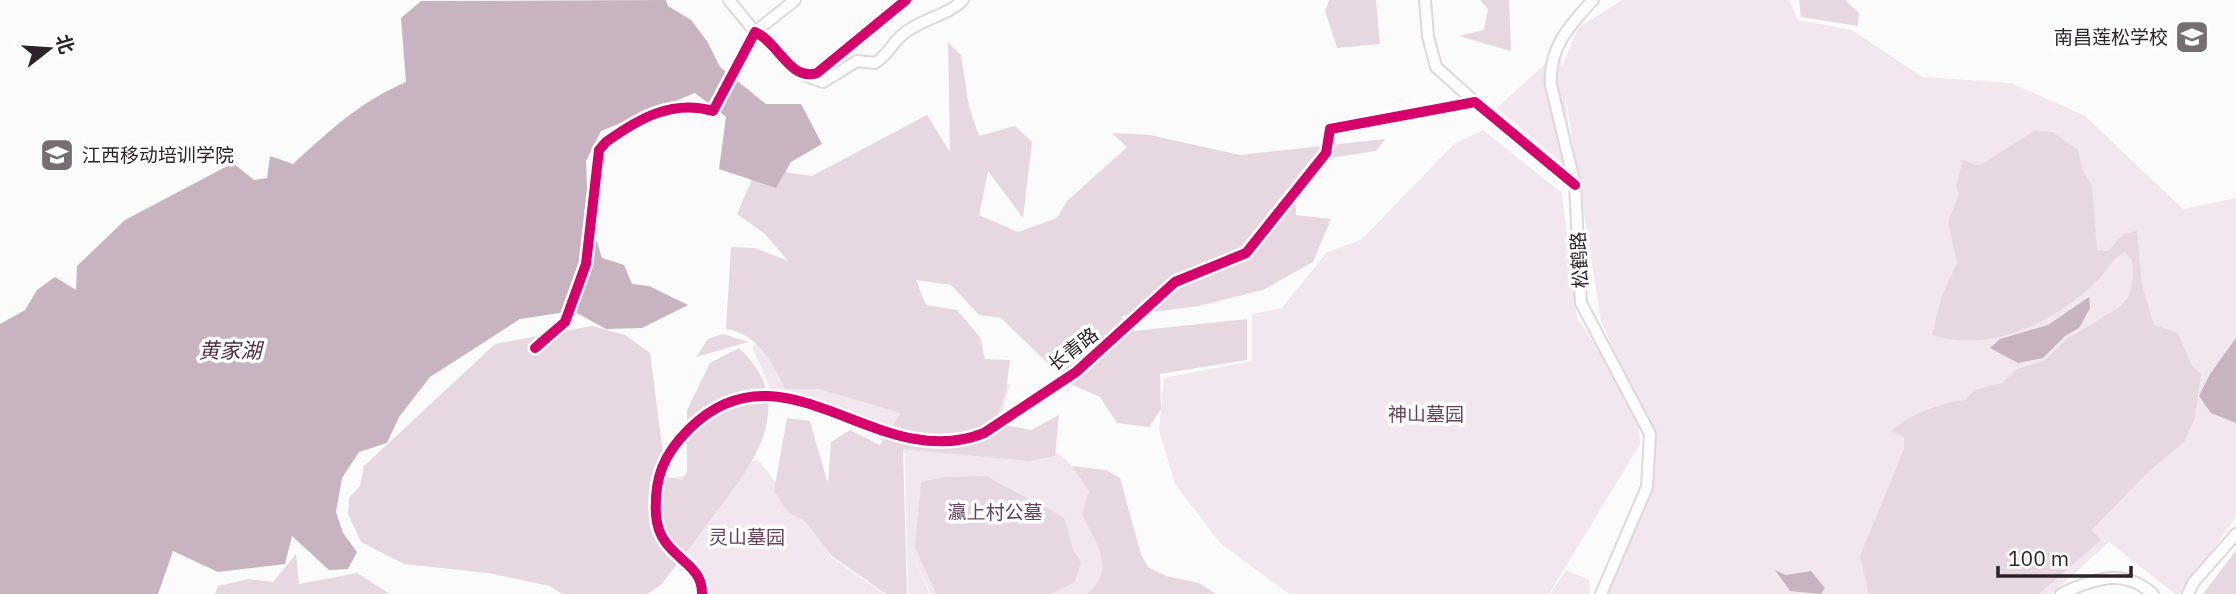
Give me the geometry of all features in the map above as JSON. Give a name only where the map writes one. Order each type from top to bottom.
[{"type":"street","points":[[729,0],[755,32],[767,37],[798,74],[823,82],[857,61],[875,63],[886,56],[902,34],[953,9],[963,0]]},
{"type":"street","points":[[535,348],[565,322],[586,264],[599,150],[622,130],[664,110],[698,107],[713,111],[755,32],[794,0]]},
{"type":"street","points":[[806,76],[817,73],[906,0]]},
{"type":"street","points":[[1425,0],[1428,36],[1436,66],[1575,185]]},
{"type":"street","name":"松鹤路","points":[[1593,0],[1560,37],[1550,75],[1564,148],[1575,185],[1581,303],[1650,435],[1647,488],[1601,594]]},
{"type":"street","name":"长青路","points":[[702,594],[702,584],[693,568],[665,545],[656,515],[659,474],[665,455],[708,413],[744,396],[787,396],[905,439],[947,442],[984,433],[1076,372],[1175,282],[1246,253],[1326,153],[1331,129],[1475,102]]},
{"type":"street","points":[[2188,594],[2193,583],[2236,534]]},
{"type":"street","points":[[2061,594],[2101,577],[2136,581],[2153,594]]},
{"type":"green space","points":[[1329,0],[1376,0],[1380,44],[1337,48],[1325,11]]},
{"type":"green space","points":[[1480,0],[1509,0],[1511,51],[1459,36],[1484,30],[1488,9]]},
{"type":"green space","points":[[1622,0],[1789,0],[1798,20],[1852,30],[1922,77],[2011,83],[2085,116],[2183,209],[2236,198],[2236,517],[2182,594],[2175,594],[2109,542],[2052,594],[1607,594],[1650,489],[1656,444],[1601,321],[1564,88],[1574,173],[1497,108],[1559,51],[1562,67],[1578,28]]},
{"type":"green space","points":[[1799,0],[1845,0],[1859,13],[1858,26],[1801,17]]},
{"type":"green space","points":[[948,42],[961,55],[969,107],[979,136],[1015,126],[1032,142],[1023,218],[988,171],[979,215],[1018,232],[1057,218],[1067,201],[1127,147],[1112,133],[1150,135],[1240,155],[1385,139],[1376,151],[1322,159],[1295,188],[1296,215],[1331,219],[1313,262],[1263,290],[1199,306],[1122,316],[1125,332],[1247,319],[1247,360],[1160,374],[1161,409],[1149,427],[1117,423],[1100,397],[1068,383],[1001,318],[979,315],[951,285],[916,280],[926,305],[957,310],[980,337],[985,359],[1010,360],[1006,391],[995,423],[1031,430],[1059,415],[1055,456],[1029,461],[903,449],[907,594],[886,594],[832,556],[805,521],[788,512],[774,491],[787,418],[810,421],[828,485],[831,442],[850,430],[880,445],[901,413],[819,389],[785,389],[763,351],[747,337],[726,329],[731,247],[755,248],[788,261],[765,234],[737,214],[757,168],[812,176],[927,115],[950,152]]},
{"type":"green space","name":"神山墓园","points":[[1483,130],[1562,193],[1577,318],[1621,383],[1638,416],[1640,444],[1549,594],[1289,594],[1220,543],[1175,484],[1159,429],[1164,378],[1252,361],[1252,314],[1282,308],[1327,252],[1361,240],[1454,144]]},
{"type":"green space","points":[[2034,131],[2052,132],[2078,150],[2082,169],[2092,185],[2097,250],[2108,251],[2124,234],[2137,231],[2142,285],[2154,325],[2178,333],[2192,366],[2201,374],[2195,418],[2184,442],[2147,473],[2092,530],[2101,540],[2039,594],[1869,594],[1860,556],[1904,449],[1904,437],[1892,431],[1916,415],[1937,406],[1965,400],[1974,390],[2002,383],[2017,369],[2044,361],[2067,339],[2118,308],[2128,298],[2133,280],[2132,260],[2125,252],[2082,294],[2043,320],[2022,330],[1978,340],[1955,340],[1932,335],[1941,298],[1957,263],[1948,222],[1959,194],[1956,186],[1963,160],[1976,165],[1982,164]]},
{"type":"green space","points":[[592,326],[625,335],[650,353],[666,477],[682,480],[687,471],[687,410],[710,363],[739,348],[757,369],[766,390],[768,411],[765,432],[756,453],[731,493],[661,585],[647,594],[562,594],[550,586],[488,573],[404,564],[361,542],[348,514],[349,498],[360,486],[364,466],[495,344]]},
{"type":"green space","points":[[723,334],[748,342],[696,357],[708,339]]},
{"type":"green space","name":"瀛上村公墓","points":[[769,339],[960,355],[1010,385],[997,431],[1026,434],[1063,457],[1095,489],[1139,564],[1204,594],[931,594],[909,546],[930,594],[908,594],[905,453],[865,431],[772,393],[752,347]]},
{"type":"green space","name":"灵山墓园","points":[[758,460],[830,551],[829,556],[884,594],[695,594],[697,561],[669,547],[663,480]]},
{"type":"green space","points":[[1072,466],[1106,470],[1120,478],[1141,554],[1148,567],[1166,576],[1199,583],[1216,594],[1086,594],[1096,586],[1101,576],[1101,556],[1082,515],[1089,491]]},
{"type":"green space","points":[[987,476],[1064,518],[1074,552],[1081,562],[1075,582],[1050,594],[936,594],[915,547],[921,482],[945,477]]},
{"type":"green space","points":[[2236,550],[2236,594],[2203,594]]},
{"type":"green space","points":[[296,554],[299,584],[357,573],[390,594],[215,594],[218,586],[249,579],[273,582]]},
{"type":"green space","points":[[1566,570],[1589,580],[1590,594],[1550,594]]},
{"type":"water","name":"黄家湖","points":[[666,0],[668,6],[691,20],[707,41],[720,67],[766,104],[801,104],[822,144],[791,162],[776,188],[719,169],[726,117],[695,93],[601,131],[586,161],[588,213],[602,258],[624,265],[632,284],[649,286],[688,305],[642,328],[606,329],[573,311],[520,319],[430,377],[399,417],[387,443],[359,452],[342,478],[336,512],[343,533],[357,552],[348,569],[329,570],[292,536],[285,564],[218,572],[173,551],[158,594],[0,594],[0,324],[25,310],[37,290],[55,277],[76,290],[77,266],[125,220],[233,163],[254,180],[267,178],[270,156],[293,164],[360,108],[406,82],[401,18],[421,1]]},
{"type":"water","points":[[2089,297],[2090,308],[2079,328],[2065,336],[2043,358],[2018,363],[1990,348],[2000,339],[2048,325]]},
{"type":"water","points":[[2236,338],[2236,423],[2211,413],[2199,396],[2210,374]]},
{"type":"water","points":[[1775,570],[1786,575],[1811,571],[1825,588],[1821,594],[1790,591]]},
{"type":"cycle path","points":[[535,348],[565,322],[586,264],[599,150],[606,142],[656,113],[683,108],[713,111],[755,32],[799,72],[817,73],[906,0]]},
{"type":"cycle path","points":[[702,594],[696,573],[672,550],[659,530],[656,515],[657,490],[662,468],[680,439],[689,429],[725,404],[760,396],[796,400],[907,437],[945,441],[984,433],[1076,372],[1175,282],[1246,253],[1326,153],[1330,129],[1475,102],[1575,185]]},
{"type":"place","name":"南昌莲松学校","points":[[2192,37]]},
{"type":"place","name":"江西移动培训学院","points":[[57,155]]}]
